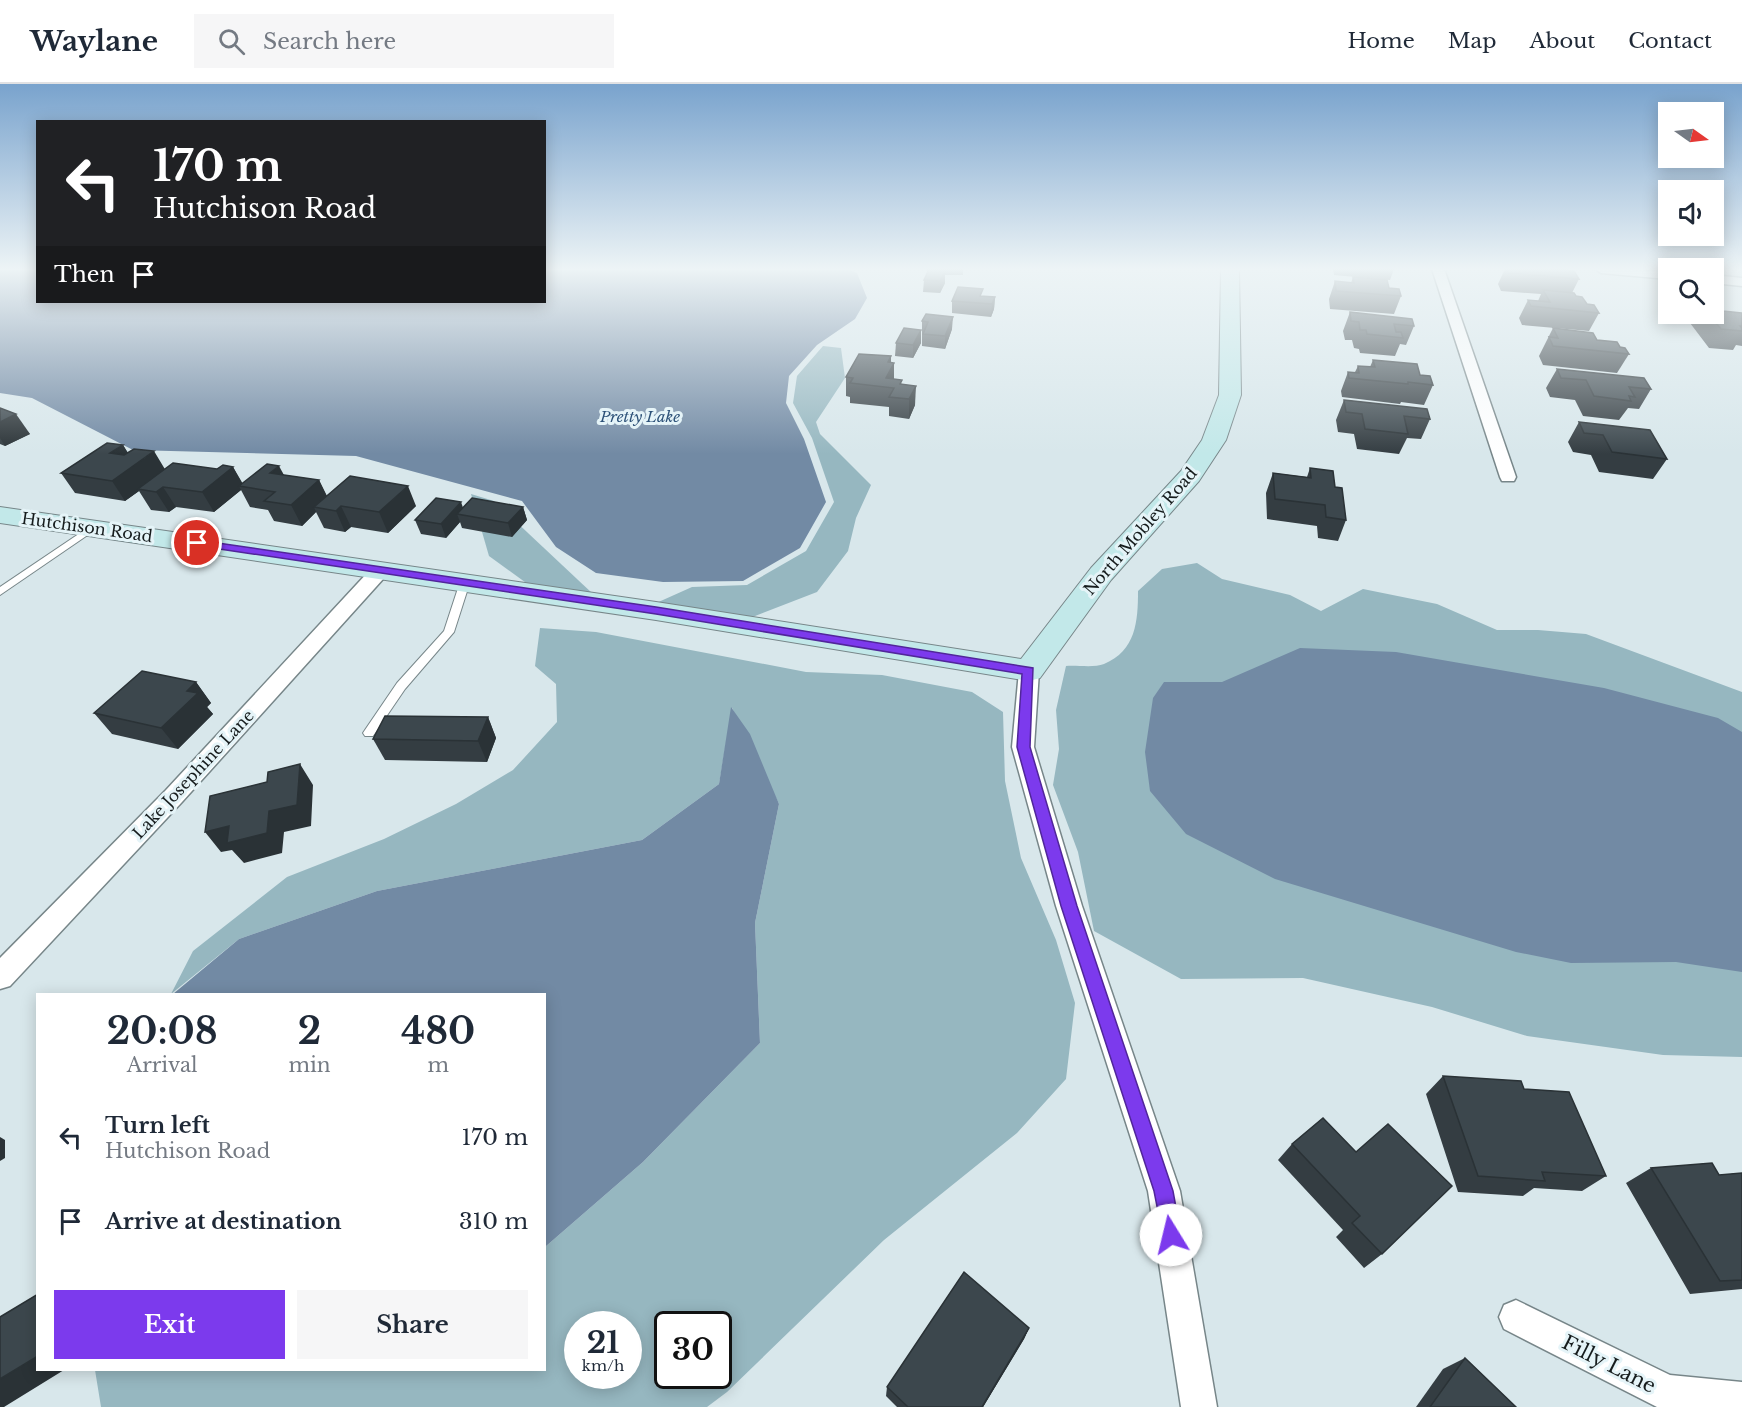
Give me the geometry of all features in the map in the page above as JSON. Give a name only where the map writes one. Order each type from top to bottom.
[{"type":"street","name":"North Mobley Road","points":[[1029,671],[1101,574],[1190,476],[1214,440],[1230,395],[1230,331]]},
{"type":"street","points":[[1459,331],[1508,477]]},
{"type":"street","name":"Hutchison Road","points":[[0,515],[465,582],[1029,671]]},
{"type":"street","name":"Lake Josephine Lane","points":[[0,977],[174,796],[377,574],[384,570]]},
{"type":"street","points":[[1029,671],[1023,747],[1069,906],[1164,1191],[1199,1407]]},
{"type":"street","name":"Filly Lane","points":[[1516,1317],[1667,1393],[1742,1400]]},
{"type":"lane","points":[[0,592],[92,528]]},
{"type":"lane","points":[[369,733],[401,686],[449,632],[465,582]]},
{"type":"shaded area","points":[[823,346],[841,348],[845,378],[816,422],[820,434],[871,485],[856,518],[848,551],[817,592],[750,618],[654,604],[692,587],[747,585],[806,551],[834,502],[812,438],[793,403],[797,376]]},
{"type":"shaded area","points":[[471,494],[494,501],[593,594],[529,585],[489,556]]},
{"type":"shaded area","points":[[1197,563],[1222,579],[1290,595],[1321,611],[1363,589],[1437,604],[1497,630],[1538,630],[1586,634],[1742,692],[1742,1057],[1663,1055],[1527,1036],[1432,1007],[1303,978],[1181,979],[1094,931],[1078,852],[1053,785],[1059,749],[1056,710],[1066,666],[1100,665],[1115,658],[1129,643],[1133,634],[1136,624],[1138,591],[1162,569]]},
{"type":"shaded area","points":[[540,628],[596,632],[806,672],[882,675],[972,692],[1003,712],[1005,781],[1021,858],[1056,940],[1075,1003],[1066,1079],[1017,1133],[884,1240],[732,1387],[732,1311],[654,1311],[654,1389],[730,1389],[707,1407],[101,1407],[95,1371],[546,1371],[546,1246],[643,1162],[760,1043],[755,923],[779,804],[732,708],[719,784],[642,840],[377,891],[239,939],[172,993],[193,951],[287,877],[384,839],[456,804],[513,770],[557,722],[556,684],[535,666]]},
{"type":"water","name":"Pretty Lake","points":[[0,331],[838,331],[817,345],[789,376],[786,403],[804,439],[826,502],[800,548],[743,581],[663,582],[596,573],[556,547],[522,501],[356,456],[133,450],[32,398],[0,393]]},
{"type":"water","points":[[1300,648],[1396,652],[1604,688],[1718,718],[1742,732],[1742,972],[1676,962],[1571,963],[1516,952],[1275,879],[1186,834],[1150,791],[1145,752],[1153,698],[1164,682],[1222,682]]},
{"type":"water","points":[[731,707],[750,734],[779,804],[755,923],[760,1043],[643,1162],[546,1246],[546,993],[174,993],[239,939],[377,891],[642,840],[719,784]]},
{"type":"building","points":[[903,331],[921,331],[913,345],[896,343]]},
{"type":"building","points":[[924,331],[947,331],[945,336],[923,334]]},
{"type":"building","points":[[1366,331],[1396,331],[1401,332],[1403,338],[1367,334]]},
{"type":"building","points":[[1554,331],[1593,333],[1597,340],[1617,342],[1629,354],[1553,346],[1549,337],[1558,338]]},
{"type":"building","points":[[859,354],[891,356],[888,362],[894,363],[886,378],[902,380],[900,384],[916,386],[909,399],[889,397],[894,388],[850,383],[853,378],[846,377]]},
{"type":"building","points":[[1373,360],[1417,364],[1420,375],[1430,376],[1433,385],[1349,378],[1348,372],[1359,373],[1358,366],[1375,367]]},
{"type":"building","points":[[1557,369],[1644,378],[1651,389],[1629,387],[1635,397],[1629,396],[1631,401],[1594,396],[1586,380],[1561,378]]},
{"type":"building","points":[[1344,400],[1427,409],[1430,419],[1404,416],[1408,434],[1365,429],[1362,414],[1346,412]]},
{"type":"building","points":[[0,408],[16,414],[0,422]]},
{"type":"building","points":[[1579,422],[1650,430],[1667,459],[1612,452],[1603,435],[1584,433]]},
{"type":"building","points":[[107,443],[123,445],[110,453],[124,455],[134,449],[154,451],[112,481],[61,473]]},
{"type":"building","points":[[173,463],[217,469],[223,465],[233,467],[202,492],[163,487],[156,492],[138,489]]},
{"type":"building","points":[[267,464],[279,466],[270,473],[319,480],[291,505],[264,501],[275,492],[239,486]]},
{"type":"building","points":[[1310,468],[1333,471],[1335,487],[1342,488],[1346,520],[1326,517],[1325,505],[1275,499],[1273,473],[1311,478]]},
{"type":"building","points":[[350,476],[408,486],[379,512],[341,506],[336,511],[314,507]]},
{"type":"building","points":[[436,498],[461,502],[441,524],[415,520]]},
{"type":"building","points":[[472,498],[523,507],[508,523],[457,514]]},
{"type":"building","points":[[142,671],[196,682],[187,691],[198,693],[161,728],[94,713]]},
{"type":"building","points":[[385,716],[488,717],[478,741],[373,739]]},
{"type":"building","points":[[300,764],[297,805],[269,811],[267,833],[227,843],[229,826],[205,832],[210,796],[267,782],[268,772]]},
{"type":"building","points":[[1443,1076],[1521,1081],[1524,1089],[1569,1092],[1606,1176],[1542,1172],[1545,1181],[1478,1176]]},
{"type":"building","points":[[1323,1118],[1356,1152],[1388,1124],[1452,1186],[1382,1254],[1352,1223],[1360,1216],[1292,1144]]},
{"type":"building","points":[[1712,1163],[1719,1175],[1742,1173],[1742,1280],[1720,1281],[1651,1168]]},
{"type":"building","points":[[964,1272],[1029,1328],[982,1407],[908,1407],[887,1387]]},
{"type":"building","points":[[36,1295],[36,1357],[0,1379],[0,1317]]},
{"type":"building","points":[[1465,1358],[1516,1407],[1430,1407]]},
{"type":"route","points":[[197,543],[656,610],[1029,671],[1023,747],[1069,906],[1164,1191],[1171,1235]]}]
